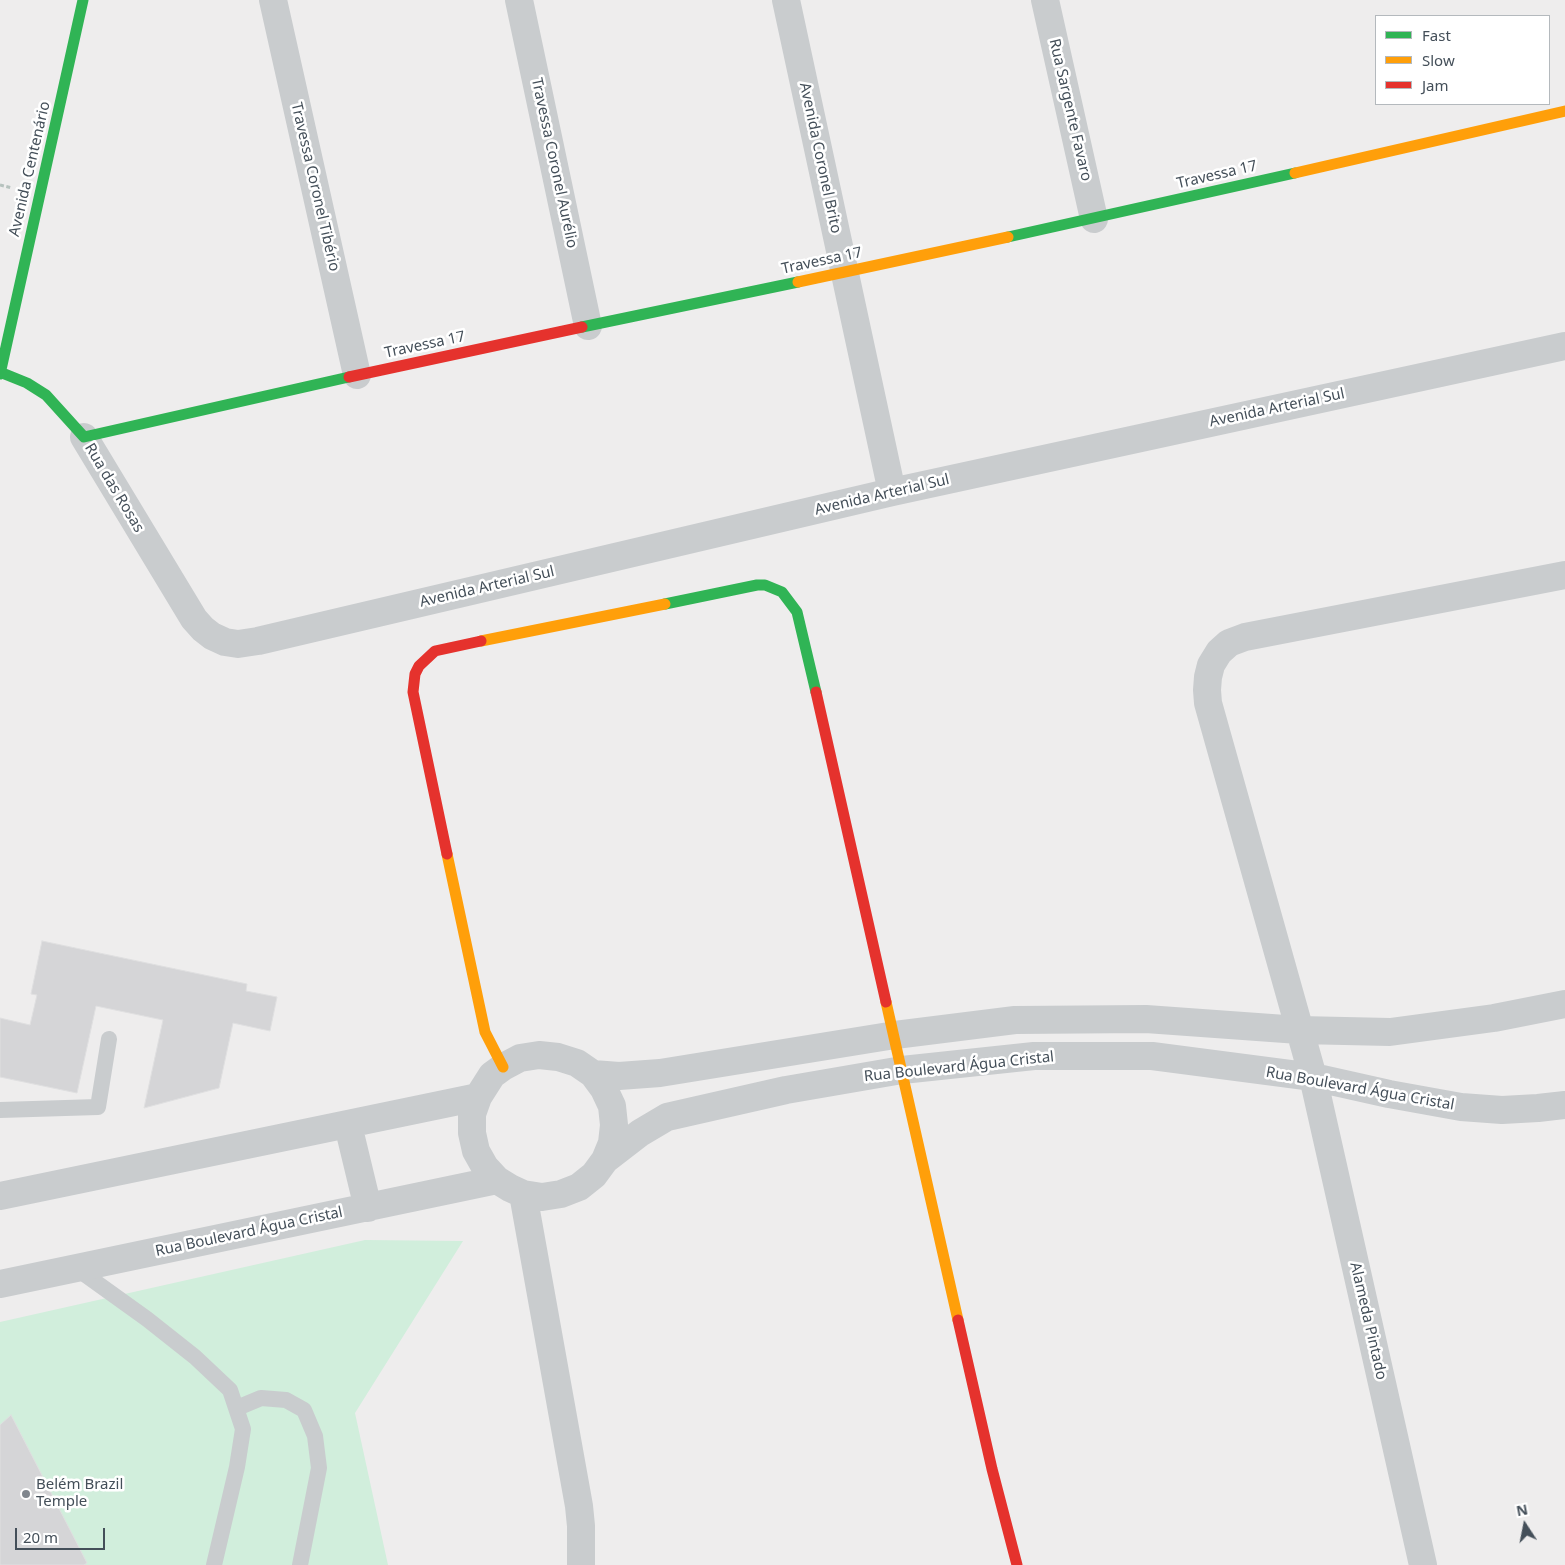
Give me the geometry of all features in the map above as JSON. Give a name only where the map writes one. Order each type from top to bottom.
[{"type":"street","name":"Avenida Centenário","points":[[0,373],[83,0]]},
{"type":"street","name":"Travessa Coronel Tibério","points":[[273,0],[357,375]]},
{"type":"street","name":"Travessa Coronel Aurélio","points":[[520,0],[588,326]]},
{"type":"street","name":"Avenida Coronel Brito","points":[[786,0],[892,492]]},
{"type":"street","name":"Rua Sargente Favaro","points":[[1045,0],[1094,219]]},
{"type":"street","name":"Travessa 17","points":[[84,437],[357,375],[1094,219],[1565,111]]},
{"type":"street","name":"Avenida Arterial Sul","points":[[203,629],[225,642],[238,644],[258,641],[892,492],[1565,346]]},
{"type":"street","name":"Rua das Rosas","points":[[0,373],[46,394],[84,437],[194,619],[203,629]]},
{"type":"street","name":"Alameda Pintado","points":[[1423,1565],[1313,1077],[1208,703],[1208,677],[1211,664],[1219,652],[1229,643],[1245,637],[1565,575]]},
{"type":"street","points":[[503,1067],[485,1032],[413,692],[414,674],[426,658],[435,651],[447,648],[757,585],[765,585],[782,592],[797,612],[895,1035],[992,1469],[1017,1565]]},
{"type":"street","points":[[593,1074],[618,1076],[660,1073],[895,1035],[1024,1020],[1146,1019],[1299,1030],[1390,1032],[1494,1018],[1565,1004]]},
{"type":"street","points":[[539,1055],[558,1056],[577,1063],[593,1074],[604,1089],[612,1106],[614,1125],[612,1143],[605,1160],[594,1175],[579,1187],[561,1194],[542,1197],[523,1194],[510,1188],[498,1180],[485,1167],[476,1151],[472,1133],[472,1114],[478,1097],[492,1076],[503,1067],[520,1058],[539,1055]]},
{"type":"street","name":"Rua Boulevard Água Cristal","points":[[605,1160],[640,1133],[667,1117],[786,1090],[902,1070],[1034,1056],[1152,1056],[1313,1077],[1389,1094],[1461,1107],[1502,1110],[1565,1105]]},
{"type":"street","points":[[0,1196],[478,1097]]},
{"type":"street","points":[[348,1125],[368,1208]]},
{"type":"street","name":"Rua Boulevard Água Cristal","points":[[0,1284],[498,1180]]},
{"type":"street","points":[[523,1194],[579,1506],[581,1565]]},
{"type":"lane","points":[[0,1110],[98,1107],[109,1039]]},
{"type":"lane","points":[[76,1268],[147,1319],[195,1357],[230,1390],[243,1429],[237,1467],[214,1565]]},
{"type":"lane","points":[[237,1408],[261,1398],[286,1400],[304,1410],[315,1436],[319,1468],[300,1565]]},
{"type":"green space","points":[[365,1240],[463,1241],[355,1413],[388,1565],[0,1565],[0,1322]]},
{"type":"building","points":[[42,941],[247,984],[246,991],[277,997],[270,1031],[233,1023],[219,1088],[144,1108],[163,1020],[96,1006],[77,1093],[0,1077],[0,1018],[30,1025],[37,995],[31,994]]},
{"type":"building","name":"Belém Brazil Temple","points":[[11,1415],[87,1563],[84,1565],[0,1565],[0,1425]]},
{"type":"traffic: fast","points":[[0,374],[83,0]]},
{"type":"traffic: fast","points":[[1008,237],[1295,173]]},
{"type":"traffic: fast","points":[[582,327],[798,282]]},
{"type":"traffic: fast","points":[[0,372],[27,383],[46,395],[84,437],[349,377]]},
{"type":"traffic: fast","points":[[665,604],[757,585],[765,585],[782,592],[797,612],[816,692]]},
{"type":"traffic: slow","points":[[1295,173],[1565,111]]},
{"type":"traffic: slow","points":[[798,282],[1008,237]]},
{"type":"traffic: slow","points":[[481,641],[665,604]]},
{"type":"traffic: slow","points":[[447,854],[485,1032],[503,1067]]},
{"type":"traffic: slow","points":[[886,1002],[958,1320]]},
{"type":"traffic: jam","points":[[349,377],[582,327]]},
{"type":"traffic: jam","points":[[447,854],[413,692],[415,674],[419,666],[435,651],[481,641]]},
{"type":"traffic: jam","points":[[816,692],[886,1002]]},
{"type":"traffic: jam","points":[[958,1320],[992,1469],[1017,1565]]},
{"type":"place","name":"Belém Brazil Temple","points":[[26,1494]]}]
